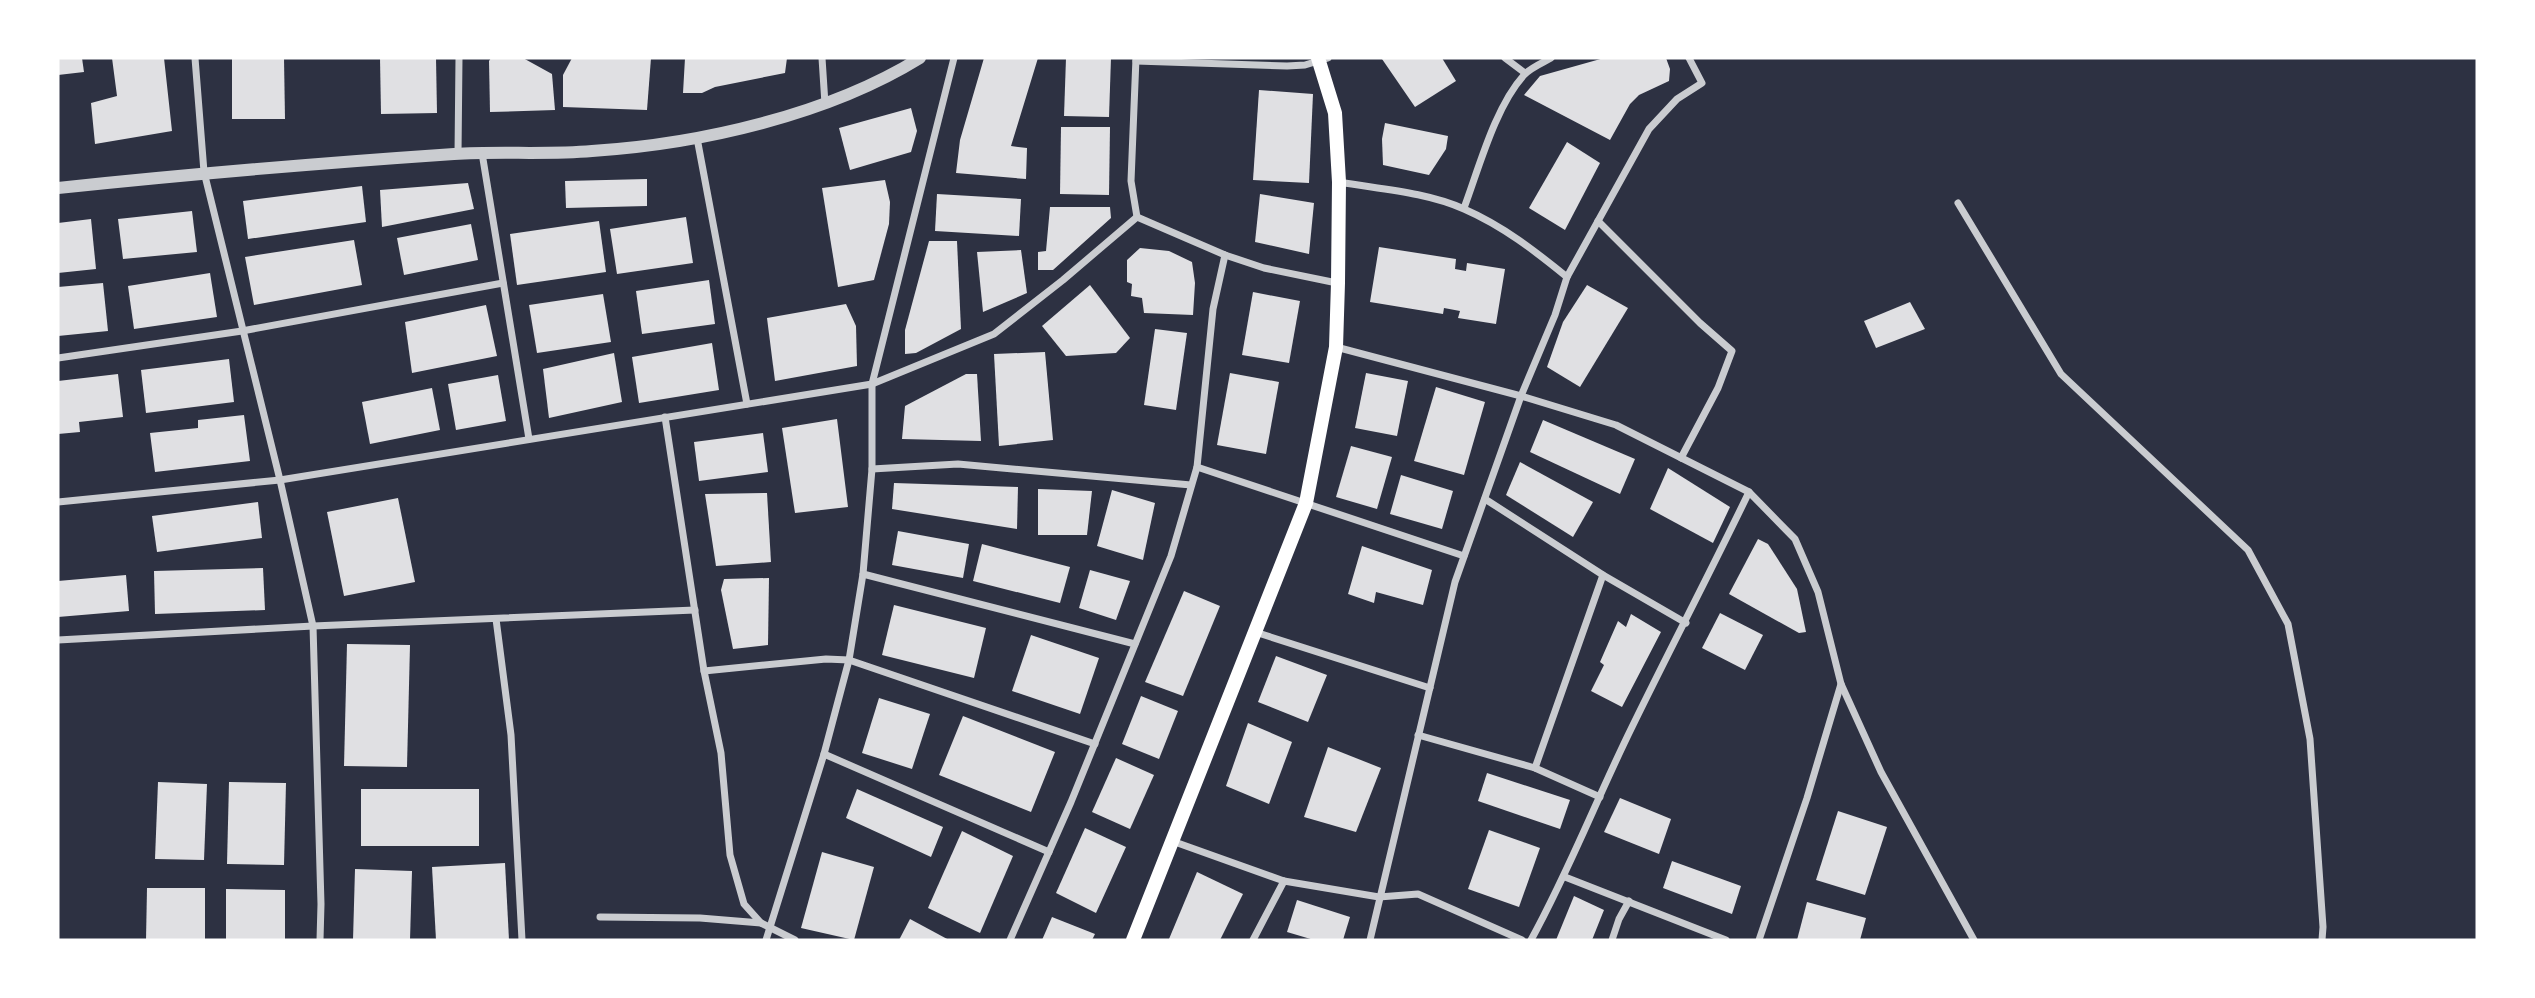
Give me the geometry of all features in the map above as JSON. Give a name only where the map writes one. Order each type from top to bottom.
[{"type":"main road","points":[[1133,940],[1306,503],[1336,347],[1339,182],[1335,113],[1322,59]]},
{"type":"street","points":[[195,58],[204,172],[313,626],[320,940]]},
{"type":"street","points":[[458,154],[459,58]]},
{"type":"street","points":[[822,58],[825,105]]},
{"type":"street","points":[[58,188],[204,172],[458,154],[601,151],[697,138],[825,105],[920,58]]},
{"type":"street","points":[[766,940],[824,754],[849,660],[863,574],[872,469],[872,384],[954,58]]},
{"type":"street","points":[[1505,58],[1525,73]]},
{"type":"street","points":[[1464,208],[1493,128],[1513,91],[1525,73],[1551,58]]},
{"type":"street","points":[[1370,940],[1378,897],[1455,582],[1521,396],[1555,315],[1567,277],[1649,128],[1677,99],[1702,83],[1689,58]]},
{"type":"street","points":[[1137,217],[1130,181],[1136,60],[1287,66],[1322,59]]},
{"type":"street","points":[[697,138],[747,404]]},
{"type":"street","points":[[482,153],[529,439]]},
{"type":"street","points":[[1339,182],[1434,199],[1464,208],[1519,238],[1567,277]]},
{"type":"street","points":[[1958,204],[2061,374],[2248,550],[2288,624],[2310,738],[2322,940]]},
{"type":"street","points":[[58,502],[280,480],[872,384],[994,334],[1137,217]]},
{"type":"street","points":[[1137,217],[1225,255],[1264,268],[1338,284]]},
{"type":"street","points":[[1598,221],[1700,323],[1732,351],[1718,388],[1681,458]]},
{"type":"street","points":[[1010,940],[1095,744],[1171,556],[1197,467],[1213,309],[1225,255]]},
{"type":"street","points":[[58,358],[242,331],[503,283]]},
{"type":"street","points":[[1336,347],[1521,396],[1616,425],[1749,492],[1795,539],[1818,592],[1841,684],[1881,772],[1974,940]]},
{"type":"street","points":[[665,417],[704,671],[721,752],[730,855],[744,904],[761,923],[795,940]]},
{"type":"street","points":[[872,469],[958,464],[1191,485]]},
{"type":"street","points":[[1197,467],[1464,556]]},
{"type":"street","points":[[1531,940],[1564,877],[1632,727],[1749,492]]},
{"type":"street","points":[[1485,499],[1603,575],[1686,623]]},
{"type":"street","points":[[863,574],[1135,644]]},
{"type":"street","points":[[1535,768],[1603,575]]},
{"type":"street","points":[[58,640],[695,610]]},
{"type":"street","points":[[496,619],[511,735],[522,940]]},
{"type":"street","points":[[1255,632],[1430,688]]},
{"type":"street","points":[[704,671],[826,659],[849,660],[1095,744]]},
{"type":"street","points":[[1759,940],[1841,684]]},
{"type":"street","points":[[1418,735],[1535,768],[1600,797]]},
{"type":"street","points":[[824,754],[1049,852]]},
{"type":"street","points":[[1172,841],[1284,881],[1378,897],[1418,894],[1522,940]]},
{"type":"street","points":[[1564,877],[1726,940]]},
{"type":"street","points":[[1253,940],[1284,881]]},
{"type":"street","points":[[1612,940],[1629,901]]},
{"type":"street","points":[[600,917],[699,918],[761,923]]},
{"type":"building","points":[[58,58],[82,58],[84,72],[58,75]]},
{"type":"building","points":[[112,58],[164,58],[172,131],[95,144],[91,103],[117,96]]},
{"type":"building","points":[[232,58],[284,58],[285,119],[232,119]]},
{"type":"building","points":[[380,58],[436,58],[437,113],[381,114]]},
{"type":"building","points":[[491,58],[523,58],[552,74],[555,110],[490,112]]},
{"type":"building","points":[[572,58],[651,58],[647,110],[563,107],[563,75]]},
{"type":"building","points":[[685,58],[787,58],[785,73],[715,87],[702,93],[683,93]]},
{"type":"building","points":[[984,58],[1038,58],[1011,146],[1027,148],[1026,179],[956,173],[960,140]]},
{"type":"building","points":[[1066,58],[1111,58],[1109,117],[1064,116]]},
{"type":"building","points":[[1442,58],[1456,81],[1415,107],[1382,59]]},
{"type":"building","points":[[1604,58],[1666,58],[1670,69],[1669,81],[1639,95],[1630,104],[1610,140],[1524,95],[1540,76]]},
{"type":"building","points":[[1259,90],[1313,94],[1309,183],[1253,180]]},
{"type":"building","points":[[911,108],[917,131],[911,152],[850,170],[839,128]]},
{"type":"building","points":[[1385,123],[1448,136],[1446,149],[1429,175],[1383,165],[1382,139]]},
{"type":"building","points":[[1061,127],[1110,127],[1109,195],[1060,194]]},
{"type":"building","points":[[1567,142],[1600,163],[1565,230],[1529,208]]},
{"type":"building","points":[[647,179],[647,206],[566,208],[565,181]]},
{"type":"building","points":[[885,180],[890,202],[889,224],[874,280],[838,287],[822,188]]},
{"type":"building","points":[[468,183],[474,209],[382,227],[380,190]]},
{"type":"building","points":[[362,186],[366,222],[248,239],[243,201]]},
{"type":"building","points":[[937,194],[1021,199],[1019,236],[935,231]]},
{"type":"building","points":[[1260,194],[1314,203],[1309,254],[1255,242]]},
{"type":"building","points":[[1050,207],[1110,207],[1111,218],[1053,270],[1038,270],[1038,252],[1046,251]]},
{"type":"building","points":[[192,211],[197,252],[123,259],[118,219]]},
{"type":"building","points":[[686,217],[693,263],[617,274],[610,229]]},
{"type":"building","points":[[91,219],[96,269],[58,273],[58,223]]},
{"type":"building","points":[[599,221],[606,272],[517,285],[510,234]]},
{"type":"building","points":[[471,224],[478,260],[404,275],[397,238]]},
{"type":"building","points":[[354,240],[362,285],[254,305],[245,257]]},
{"type":"building","points":[[929,241],[957,241],[961,329],[916,353],[905,354],[905,330]]},
{"type":"building","points":[[1379,247],[1456,259],[1455,269],[1466,271],[1467,263],[1505,269],[1496,324],[1458,318],[1460,311],[1444,308],[1443,314],[1370,302]]},
{"type":"building","points":[[1140,248],[1169,251],[1192,262],[1195,283],[1193,315],[1144,313],[1142,298],[1131,296],[1132,284],[1127,282],[1127,260]]},
{"type":"building","points":[[1021,250],[1027,293],[983,312],[977,252]]},
{"type":"building","points":[[210,273],[217,317],[134,329],[128,286]]},
{"type":"building","points":[[709,280],[715,324],[642,334],[636,291]]},
{"type":"building","points":[[103,283],[108,331],[58,336],[58,287]]},
{"type":"building","points":[[1090,285],[1130,338],[1116,353],[1066,356],[1042,326]]},
{"type":"building","points":[[1587,285],[1628,308],[1580,387],[1547,367],[1563,322]]},
{"type":"building","points":[[1253,292],[1300,301],[1289,363],[1242,355]]},
{"type":"building","points":[[603,294],[611,342],[537,353],[529,305]]},
{"type":"building","points":[[1910,302],[1925,329],[1876,348],[1864,321]]},
{"type":"building","points":[[846,304],[856,326],[857,366],[775,381],[767,318]]},
{"type":"building","points":[[486,305],[497,356],[412,373],[405,322]]},
{"type":"building","points":[[1155,329],[1187,333],[1176,410],[1144,405]]},
{"type":"building","points":[[712,343],[719,390],[639,403],[632,357]]},
{"type":"building","points":[[1045,352],[1053,440],[999,446],[994,354]]},
{"type":"building","points":[[614,353],[622,402],[549,418],[543,369]]},
{"type":"building","points":[[229,359],[234,402],[146,413],[141,370]]},
{"type":"building","points":[[1230,373],[1279,382],[1266,454],[1217,445]]},
{"type":"building","points":[[1366,373],[1408,381],[1397,436],[1355,428]]},
{"type":"building","points":[[118,374],[123,417],[79,422],[80,432],[58,434],[58,381]]},
{"type":"building","points":[[966,374],[977,374],[981,441],[902,439],[905,406]]},
{"type":"building","points":[[498,375],[506,421],[456,430],[448,384]]},
{"type":"building","points":[[1436,387],[1485,402],[1464,475],[1414,461]]},
{"type":"building","points":[[432,388],[440,430],[370,444],[362,402]]},
{"type":"building","points":[[244,415],[250,461],[155,472],[150,433],[198,428],[198,420]]},
{"type":"building","points":[[837,419],[848,507],[795,513],[782,428]]},
{"type":"building","points":[[1543,420],[1635,459],[1620,494],[1530,452]]},
{"type":"building","points":[[763,433],[768,472],[699,481],[694,442]]},
{"type":"building","points":[[1351,446],[1392,457],[1377,509],[1336,497]]},
{"type":"building","points":[[1520,462],[1593,502],[1573,537],[1506,495]]},
{"type":"building","points":[[1668,468],[1730,507],[1713,543],[1650,509]]},
{"type":"building","points":[[1401,475],[1453,491],[1442,529],[1390,514]]},
{"type":"building","points":[[894,483],[1018,487],[1017,529],[892,509]]},
{"type":"building","points":[[1038,489],[1092,491],[1087,535],[1038,535]]},
{"type":"building","points":[[1112,490],[1155,503],[1143,560],[1097,546]]},
{"type":"building","points":[[767,493],[771,562],[716,566],[705,494]]},
{"type":"building","points":[[398,498],[415,582],[344,596],[327,512]]},
{"type":"building","points":[[258,502],[262,538],[157,552],[152,516]]},
{"type":"building","points":[[898,531],[969,544],[963,578],[892,565]]},
{"type":"building","points":[[1758,539],[1768,544],[1797,589],[1806,632],[1799,633],[1729,594]]},
{"type":"building","points":[[982,544],[1070,567],[1060,603],[973,581]]},
{"type":"building","points":[[1362,546],[1432,570],[1423,605],[1376,592],[1374,603],[1348,594]]},
{"type":"building","points":[[263,568],[265,610],[155,614],[154,571]]},
{"type":"building","points":[[1090,570],[1130,581],[1116,620],[1079,608]]},
{"type":"building","points":[[126,575],[129,611],[58,617],[58,581]]},
{"type":"building","points":[[769,578],[768,645],[733,649],[721,590],[724,579]]},
{"type":"building","points":[[1184,591],[1220,606],[1183,696],[1145,682]]},
{"type":"building","points":[[894,605],[986,628],[974,678],[882,655]]},
{"type":"building","points":[[1720,613],[1763,635],[1745,670],[1702,648]]},
{"type":"building","points":[[1631,614],[1661,632],[1622,707],[1591,691],[1604,665],[1600,662],[1618,621],[1626,627]]},
{"type":"building","points":[[1031,635],[1099,658],[1080,714],[1012,691]]},
{"type":"building","points":[[347,644],[410,645],[407,767],[344,766]]},
{"type":"building","points":[[1276,656],[1327,675],[1308,722],[1258,702]]},
{"type":"building","points":[[1141,696],[1178,711],[1159,759],[1122,744]]},
{"type":"building","points":[[879,698],[930,714],[912,769],[862,753]]},
{"type":"building","points":[[963,716],[1055,752],[1031,812],[939,775]]},
{"type":"building","points":[[1248,723],[1292,742],[1269,804],[1226,786]]},
{"type":"building","points":[[1328,747],[1381,768],[1356,832],[1304,817]]},
{"type":"building","points":[[1116,758],[1154,775],[1130,829],[1092,812]]},
{"type":"building","points":[[1487,773],[1570,800],[1560,829],[1478,801]]},
{"type":"building","points":[[158,782],[207,784],[204,860],[155,859]]},
{"type":"building","points":[[229,782],[286,783],[284,865],[227,864]]},
{"type":"building","points":[[361,789],[479,789],[479,846],[361,846]]},
{"type":"building","points":[[857,789],[943,827],[931,857],[846,818]]},
{"type":"building","points":[[1620,798],[1671,819],[1659,854],[1604,832]]},
{"type":"building","points":[[1838,811],[1887,827],[1865,895],[1816,880]]},
{"type":"building","points":[[1085,828],[1126,847],[1096,913],[1056,893]]},
{"type":"building","points":[[1489,830],[1540,848],[1519,907],[1468,889]]},
{"type":"building","points":[[962,831],[1013,856],[980,933],[928,908]]},
{"type":"building","points":[[822,852],[874,867],[854,940],[801,928]]},
{"type":"building","points":[[1672,861],[1741,886],[1732,914],[1663,888]]},
{"type":"building","points":[[505,863],[509,940],[436,940],[432,867]]},
{"type":"building","points":[[355,869],[412,871],[410,940],[353,940]]},
{"type":"building","points":[[1197,872],[1243,894],[1220,940],[1169,939]]},
{"type":"building","points":[[147,888],[205,888],[205,940],[146,940]]},
{"type":"building","points":[[226,889],[285,890],[285,940],[226,940]]},
{"type":"building","points":[[1574,896],[1604,910],[1592,940],[1556,940]]},
{"type":"building","points":[[1297,900],[1350,917],[1343,940],[1314,940],[1287,932]]},
{"type":"building","points":[[1807,902],[1866,918],[1860,940],[1797,940]]},
{"type":"building","points":[[1052,917],[1095,934],[1092,940],[1042,940]]},
{"type":"building","points":[[910,919],[949,940],[899,940]]}]
